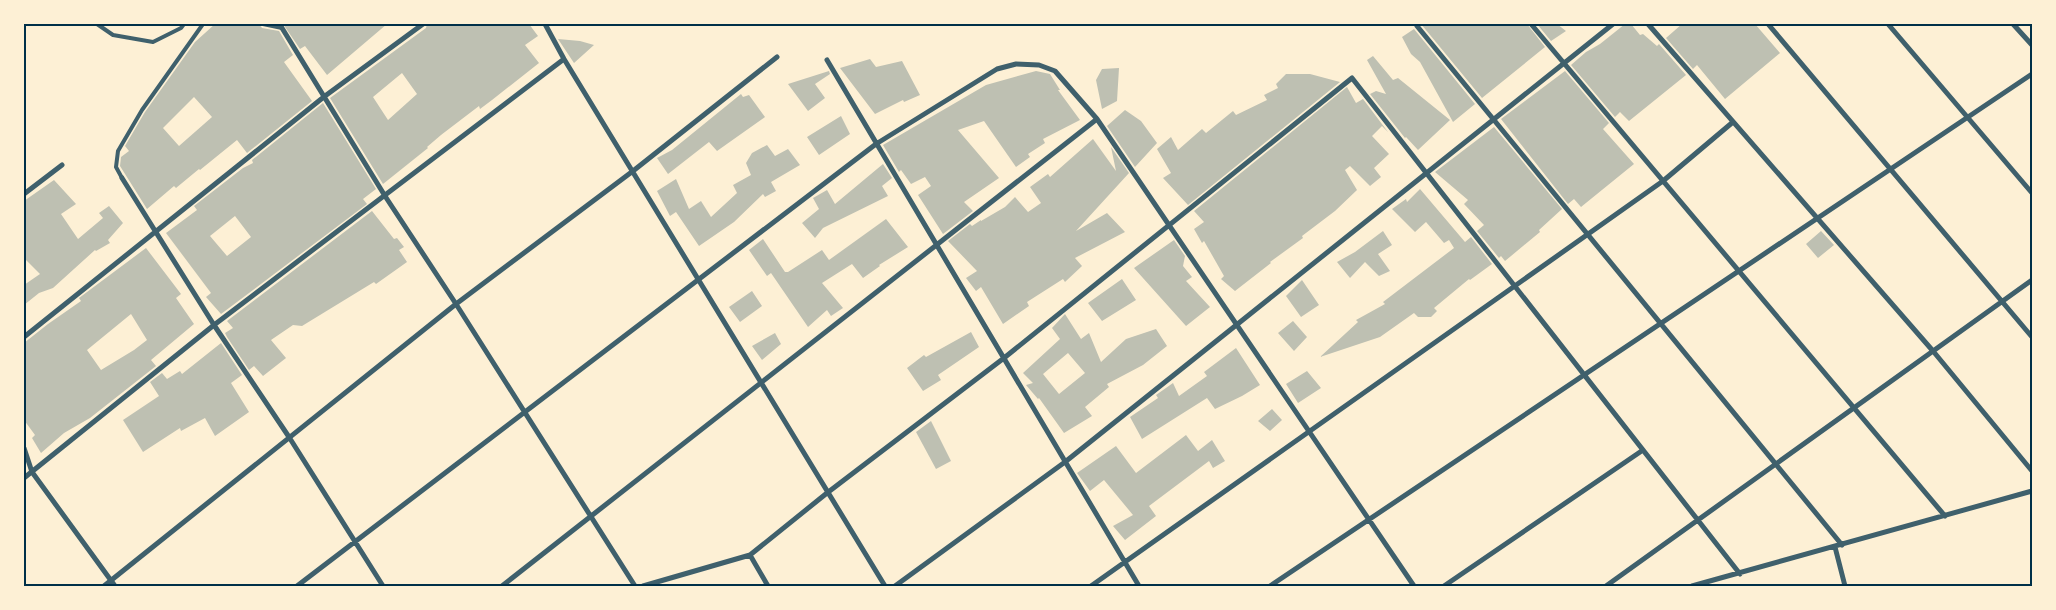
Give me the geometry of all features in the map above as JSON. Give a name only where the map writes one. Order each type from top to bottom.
[{"type":"street","points":[[24,337],[155,230],[325,96],[423,24]]},
{"type":"street","points":[[545,24],[564,59],[885,586]]},
{"type":"street","points":[[1531,24],[1945,516]]},
{"type":"street","points":[[895,586],[1065,462],[1613,24]]},
{"type":"street","points":[[1648,24],[1933,351],[2032,471]]},
{"type":"street","points":[[1768,24],[2032,337]]},
{"type":"street","points":[[1888,24],[2032,193]]},
{"type":"street","points":[[2013,24],[2032,45]]},
{"type":"street","points":[[1417,26],[1842,545]]},
{"type":"street","points":[[282,28],[384,196],[456,304],[634,586]]},
{"type":"street","points":[[104,586],[456,304],[633,170],[777,57]]},
{"type":"street","points":[[24,478],[214,326],[564,59]]},
{"type":"street","points":[[827,60],[1140,586]]},
{"type":"street","points":[[297,586],[876,144],[997,69],[1016,64],[1038,65],[1055,70],[1097,119],[1414,586]]},
{"type":"street","points":[[1270,586],[2032,74]]},
{"type":"street","points":[[643,586],[750,555],[827,493],[1004,358],[1352,78],[1740,574]]},
{"type":"street","points":[[502,586],[1097,119]]},
{"type":"street","points":[[1092,586],[1663,181],[1733,122]]},
{"type":"street","points":[[24,194],[62,164]]},
{"type":"street","points":[[122,178],[214,326],[289,437],[383,586]]},
{"type":"street","points":[[1606,586],[2032,280]]},
{"type":"street","points":[[24,448],[32,472]]},
{"type":"street","points":[[1444,586],[1643,450]]},
{"type":"street","points":[[24,464],[32,472],[115,586]]},
{"type":"street","points":[[1692,586],[2032,491]]},
{"type":"street","points":[[1835,547],[1845,586]]},
{"type":"street","points":[[750,555],[768,586]]},
{"type":"lane","points":[[97,24],[112,35],[153,42],[181,28],[184,24]]},
{"type":"lane","points":[[122,178],[116,167],[118,152],[142,110],[203,24]]},
{"type":"lane","points":[[263,24],[282,28]]},
{"type":"building","points":[[215,24],[259,24],[262,28],[279,31],[293,55],[284,62],[312,101],[247,153],[237,140],[176,188],[174,186],[147,209],[120,166],[121,157],[129,151],[125,146],[145,112],[195,42]],"holes":[[[194,97],[212,117],[179,146],[163,128]]]},
{"type":"building","points":[[283,24],[387,24],[327,75],[305,46],[300,49]]},
{"type":"building","points":[[427,24],[529,24],[538,36],[525,45],[539,63],[480,109],[479,106],[441,135],[428,148],[383,184],[330,98],[426,28]],"holes":[[[402,73],[417,94],[388,120],[373,97]]]},
{"type":"building","points":[[1421,24],[1527,24],[1545,47],[1482,98]]},
{"type":"building","points":[[1537,24],[1557,24],[1566,31],[1551,41]]},
{"type":"building","points":[[1625,24],[1631,24],[1640,35],[1643,34],[1657,46],[1659,44],[1686,75],[1629,121],[1620,112],[1615,117],[1571,65]]},
{"type":"building","points":[[1682,24],[1755,24],[1780,53],[1725,99],[1697,65],[1693,69],[1666,38]]},
{"type":"building","points":[[1414,29],[1475,104],[1453,122],[1420,62],[1411,54],[1402,37]]},
{"type":"building","points":[[558,39],[580,41],[594,45],[574,63]]},
{"type":"building","points":[[1373,56],[1393,80],[1398,78],[1450,120],[1418,150],[1405,138],[1370,94],[1376,91],[1386,94],[1367,60]]},
{"type":"building","points":[[870,59],[876,67],[902,61],[920,95],[904,102],[903,100],[875,114],[840,68]]},
{"type":"building","points":[[1119,68],[1117,101],[1102,109],[1096,80],[1102,69]]},
{"type":"building","points":[[829,71],[830,74],[815,84],[825,98],[808,111],[788,84]]},
{"type":"building","points":[[1036,71],[1050,74],[1060,90],[1058,90],[1080,120],[1043,139],[1045,143],[1028,154],[1030,157],[1016,167],[984,121],[958,130],[999,178],[964,202],[973,211],[943,234],[918,195],[931,186],[925,177],[911,184],[901,170],[899,172],[883,145],[986,85]]},
{"type":"building","points":[[1565,71],[1609,123],[1603,129],[1634,164],[1581,207],[1574,199],[1568,204],[1501,119]]},
{"type":"building","points":[[1286,74],[1310,74],[1340,82],[1188,205],[1163,178],[1171,173],[1157,149],[1171,137],[1178,150],[1202,129],[1206,133],[1233,111],[1236,115],[1267,100],[1264,95],[1278,88],[1276,84]]},
{"type":"building","points":[[1347,87],[1356,103],[1363,99],[1388,132],[1382,126],[1372,136],[1389,154],[1374,168],[1381,177],[1370,186],[1350,166],[1345,170],[1357,190],[1335,211],[1302,236],[1303,238],[1235,291],[1221,279],[1224,276],[1204,241],[1202,243],[1194,229],[1204,222],[1194,211]]},
{"type":"building","points":[[741,94],[743,97],[749,95],[765,117],[717,151],[709,142],[668,174],[657,158],[672,150]]},
{"type":"building","points":[[323,103],[376,189],[363,199],[367,204],[221,314],[206,297],[211,293],[166,233],[197,210],[194,206],[243,168],[253,163],[252,160]],"holes":[[[235,216],[251,237],[227,256],[210,236]]]},
{"type":"building","points":[[1125,110],[1141,121],[1157,143],[1135,167],[1107,126]]},
{"type":"building","points":[[841,116],[850,134],[819,155],[807,137]]},
{"type":"building","points":[[1494,127],[1562,209],[1539,230],[1540,232],[1505,261],[1501,256],[1499,258],[1477,231],[1484,225],[1464,204],[1468,200],[1435,172]]},
{"type":"building","points":[[1093,139],[1116,171],[1111,147],[1129,173],[1076,231],[1107,213],[1125,232],[1075,258],[1082,266],[1065,282],[1063,279],[1027,302],[1029,306],[1003,324],[981,287],[976,291],[966,278],[977,271],[948,241],[970,224],[972,226],[1005,207],[1015,197],[1028,212],[1041,203],[1030,187],[1048,174],[1050,177]]},
{"type":"building","points":[[767,145],[775,156],[788,149],[800,165],[771,182],[776,191],[765,197],[763,194],[734,222],[699,246],[676,212],[670,216],[657,191],[676,179],[689,209],[701,201],[711,217],[737,193],[733,185],[751,175],[746,163],[752,153]]},
{"type":"building","points":[[883,164],[892,178],[882,186],[888,196],[823,228],[815,238],[802,223],[819,209],[813,198],[827,190],[835,204]]},
{"type":"building","points":[[54,180],[76,204],[61,214],[78,239],[103,218],[99,213],[109,206],[123,223],[108,240],[110,243],[95,250],[53,288],[39,293],[24,305],[24,285],[40,274],[24,258],[24,201]]},
{"type":"building","points":[[1420,189],[1465,242],[1471,237],[1492,264],[1469,279],[1434,308],[1437,311],[1431,317],[1418,317],[1414,313],[1380,337],[1320,357],[1358,322],[1356,320],[1385,304],[1383,302],[1454,248],[1449,240],[1444,243],[1426,222],[1415,232],[1392,209],[1406,199],[1407,202]]},
{"type":"building","points":[[372,211],[394,239],[397,238],[404,247],[399,250],[407,262],[376,284],[374,282],[302,326],[293,325],[271,340],[286,358],[263,376],[254,366],[249,370],[225,333],[233,328],[227,321]]},
{"type":"building","points":[[886,219],[908,247],[879,265],[863,278],[852,264],[822,283],[843,308],[831,316],[827,310],[808,327],[771,273],[767,276],[749,250],[763,239],[785,272],[788,272],[822,250],[829,260]]},
{"type":"building","points":[[1383,231],[1392,245],[1378,254],[1390,271],[1379,276],[1365,262],[1350,278],[1337,262],[1355,252]]},
{"type":"building","points":[[1821,231],[1834,245],[1818,258],[1806,244]]},
{"type":"building","points":[[1174,240],[1185,256],[1183,266],[1192,277],[1186,281],[1210,307],[1186,326],[1134,268]]},
{"type":"building","points":[[146,248],[181,294],[176,298],[194,324],[151,360],[156,366],[90,418],[64,433],[41,453],[32,438],[35,435],[24,420],[24,343],[81,301],[79,298]],"holes":[[[131,314],[147,340],[101,370],[87,350]]]},
{"type":"building","points":[[1122,279],[1136,300],[1102,321],[1088,303]]},
{"type":"building","points":[[1302,280],[1319,305],[1301,317],[1286,296]]},
{"type":"building","points":[[752,291],[762,306],[740,322],[729,307]]},
{"type":"building","points":[[1065,314],[1081,339],[1089,333],[1101,362],[1126,339],[1156,329],[1167,346],[1143,365],[1107,384],[1109,387],[1085,407],[1092,416],[1064,433],[1039,398],[1026,385],[1033,383],[1023,373],[1060,339],[1052,328]],"holes":[[[1068,353],[1085,373],[1059,394],[1043,374]]]},
{"type":"building","points":[[1293,321],[1307,337],[1294,351],[1278,333]]},
{"type":"building","points":[[971,332],[979,347],[938,375],[941,380],[923,391],[907,368],[924,355],[926,357]]},
{"type":"building","points":[[775,333],[781,344],[762,360],[752,346]]},
{"type":"building","points":[[221,343],[242,375],[231,383],[249,412],[215,436],[205,418],[181,431],[180,428],[143,452],[123,420],[159,396],[150,382],[162,373],[167,379],[180,371],[182,374]]},
{"type":"building","points":[[1236,348],[1260,385],[1215,409],[1207,398],[1142,439],[1130,417],[1158,398],[1156,395],[1173,383],[1179,396],[1207,376],[1204,372]]},
{"type":"building","points":[[1307,371],[1321,388],[1298,403],[1286,384]]},
{"type":"building","points":[[1272,409],[1282,420],[1270,431],[1258,421]]},
{"type":"building","points":[[931,421],[951,461],[936,469],[916,432]]},
{"type":"building","points":[[1186,435],[1198,451],[1212,440],[1225,461],[1213,468],[1209,461],[1149,506],[1156,516],[1125,540],[1113,526],[1133,515],[1104,480],[1090,491],[1077,473],[1116,446],[1136,473]]}]
